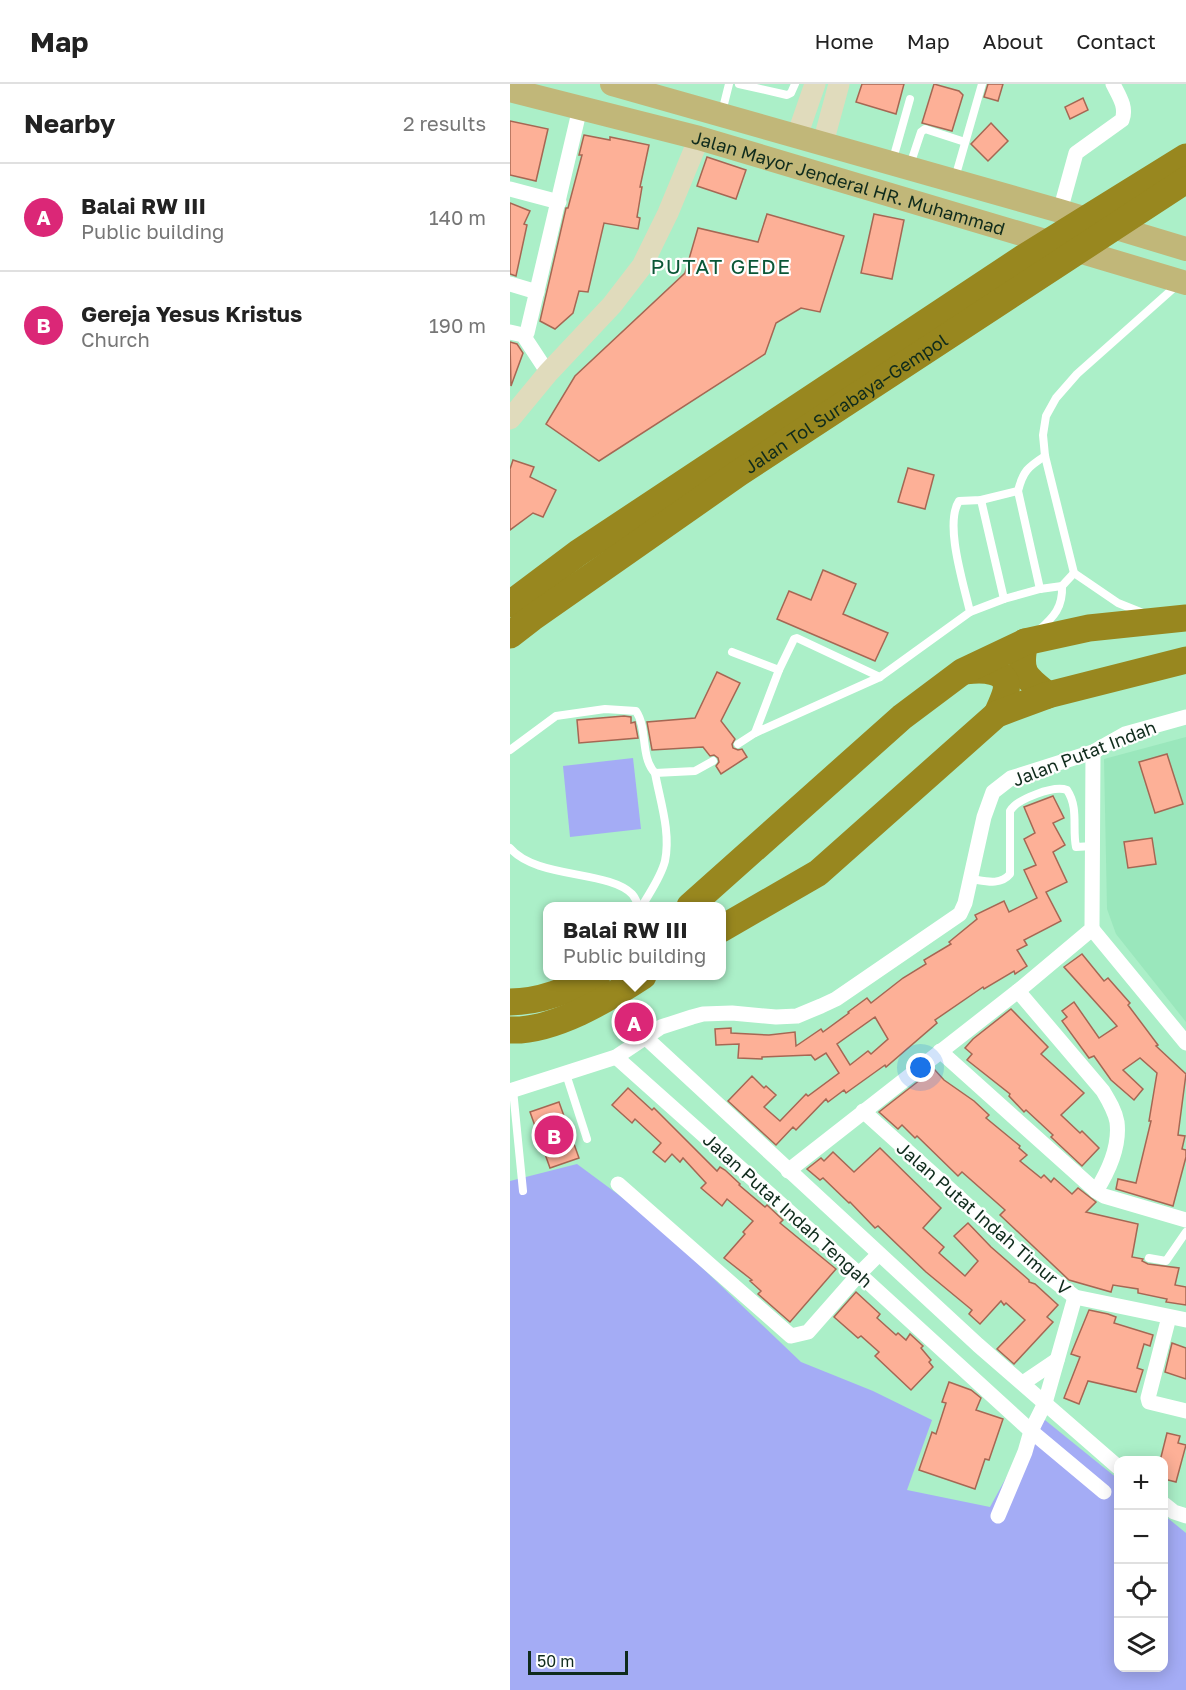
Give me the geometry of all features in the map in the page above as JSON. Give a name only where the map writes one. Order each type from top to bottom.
[{"type":"highway","name":"Jalan Tol Surabaya–Gempol","points":[[521,611],[739,473],[1053,266],[1139,199],[1186,157]]},
{"type":"highway","name":"Jalan Tol Surabaya–Gempol","points":[[510,635],[521,611],[578,553],[1023,258],[1139,199],[1186,180]]},
{"type":"highway","points":[[510,642],[521,611]]},
{"type":"highway","points":[[694,902],[902,717],[962,672],[1026,642],[1089,628],[1173,619]]},
{"type":"highway","points":[[1026,642],[1022,654],[1023,669],[1028,680],[1048,695]]},
{"type":"highway","points":[[726,927],[818,873],[997,714],[1048,695],[1186,660]]},
{"type":"highway","points":[[962,672],[981,669],[998,673],[1007,689],[997,714]]},
{"type":"highway","points":[[510,1002],[524,1002],[560,993],[587,980]]},
{"type":"highway","points":[[510,1030],[539,1026],[558,1020],[617,993],[636,980]]},
{"type":"main road","name":"Jalan Mayor Jenderal HR. Muhammad","points":[[612,84],[657,90],[721,114],[1186,249]]},
{"type":"main road","name":"Jalan Mayor Jenderal HR. Muhammad","points":[[510,90],[699,138],[1184,282]]},
{"type":"street","points":[[797,136],[815,84]]},
{"type":"street","points":[[823,143],[839,84]]},
{"type":"street","points":[[1060,211],[1076,153],[1122,120],[1123,106],[1113,84]]},
{"type":"street","points":[[516,333],[527,333],[560,202],[580,108]]},
{"type":"street","points":[[510,419],[548,373],[612,305],[642,266],[668,213],[699,138]]},
{"type":"street","points":[[510,189],[560,202]]},
{"type":"street","points":[[510,284],[537,292]]},
{"type":"street","points":[[516,333],[548,373]]},
{"type":"street","name":"Jalan Putat Indah","points":[[511,1090],[616,1057],[661,1026],[703,1014],[797,1016],[836,999],[960,914],[965,903],[984,818],[993,792],[1011,778],[1093,752],[1125,734],[1186,717]]},
{"type":"street","points":[[1093,752],[1092,928],[1186,1043]]},
{"type":"street","points":[[788,1171],[1018,991],[1092,928]]},
{"type":"street","points":[[1018,991],[1103,1092],[1113,1109],[1117,1124],[1114,1149],[1107,1172],[1096,1191]]},
{"type":"street","name":"Jalan Putat Indah Tengah","points":[[644,1036],[978,1345],[1114,1463]]},
{"type":"street","points":[[940,1051],[1096,1191],[1104,1196],[1186,1220]]},
{"type":"street","name":"Jalan Putat Indah Tengah","points":[[616,1057],[1031,1431],[1104,1492]]},
{"type":"street","name":"Jalan Putat Indah Timur V","points":[[863,1111],[1035,1266],[1075,1297],[1186,1320]]},
{"type":"street","points":[[618,1184],[791,1336],[808,1332],[879,1254]]},
{"type":"street","points":[[998,1516],[1025,1452],[1031,1431],[1045,1403],[1075,1297]]},
{"type":"street","points":[[1169,1317],[1148,1398],[1149,1402],[1186,1411]]},
{"type":"street","points":[[959,1365],[978,1345]]},
{"type":"street","points":[[1023,1383],[1057,1360]]},
{"type":"street","points":[[1168,1507],[1186,1516]]},
{"type":"lane","points":[[721,114],[729,84]]},
{"type":"lane","points":[[739,84],[787,95],[792,93],[795,84]]},
{"type":"lane","points":[[954,182],[982,84]]},
{"type":"lane","points":[[901,166],[910,99]]},
{"type":"lane","points":[[901,166],[921,132],[926,129],[965,142]]},
{"type":"lane","points":[[1173,619],[1118,603],[1074,573],[1045,456],[1043,435],[1046,416],[1056,398],[1077,374],[1184,282]]},
{"type":"lane","points":[[1040,589],[1018,491],[1028,468],[1045,456]]},
{"type":"lane","points":[[970,612],[957,553],[953,522],[955,507],[959,501],[981,500],[1018,491]]},
{"type":"lane","points":[[981,500],[1004,599]]},
{"type":"lane","points":[[738,744],[755,733],[880,677],[970,612],[1004,599],[1040,589],[1062,586],[1074,573]]},
{"type":"lane","points":[[1026,642],[1059,611],[1062,586]]},
{"type":"lane","points":[[755,733],[779,670],[794,639],[797,638],[880,677]]},
{"type":"lane","points":[[732,652],[779,670]]},
{"type":"lane","points":[[510,750],[556,716],[605,709],[636,711],[641,719],[648,761],[655,773],[666,832],[665,860],[657,881],[643,902]]},
{"type":"lane","points":[[655,773],[694,771],[713,761]]},
{"type":"lane","points":[[971,879],[993,882],[1006,878],[1010,874],[1010,811],[1017,803],[1055,788],[1067,790],[1072,797],[1076,847],[1093,846]]},
{"type":"lane","points":[[510,848],[531,862],[622,886],[637,902]]},
{"type":"lane","points":[[566,1074],[587,1139]]},
{"type":"lane","points":[[511,1090],[523,1191]]},
{"type":"lane","points":[[1149,1258],[1166,1261],[1186,1232]]},
{"type":"shaded area","points":[[1186,737],[1186,1022],[1116,934],[1107,909],[1104,759]]},
{"type":"shaded area","points":[[633,758],[641,829],[570,837],[563,766]]},
{"type":"shaded area","points":[[577,1164],[650,1218],[801,1362],[873,1391],[932,1420],[907,1490],[990,1507],[1040,1416],[1114,1476],[1114,1672],[1168,1672],[1168,1518],[1186,1533],[1186,1690],[510,1690],[510,1181]]},
{"type":"building","points":[[862,84],[904,84],[896,114],[856,102]]},
{"type":"building","points":[[934,84],[959,91],[963,95],[952,131],[922,123]]},
{"type":"building","points":[[988,84],[1003,84],[998,101],[984,97]]},
{"type":"building","points":[[1083,98],[1088,110],[1070,119],[1065,107]]},
{"type":"building","points":[[510,121],[548,129],[536,181],[510,175]]},
{"type":"building","points":[[991,123],[1008,141],[988,161],[971,144]]},
{"type":"building","points":[[584,135],[610,140],[610,137],[649,145],[640,187],[642,187],[637,217],[640,218],[638,229],[604,223],[588,292],[579,291],[573,313],[555,329],[540,321],[566,208],[568,208],[582,155],[579,155]]},
{"type":"building","points":[[707,157],[746,170],[736,199],[697,186]]},
{"type":"building","points":[[510,203],[530,211],[524,224],[527,225],[516,276],[510,274]]},
{"type":"building","points":[[767,214],[844,236],[820,312],[801,308],[776,323],[765,354],[599,461],[546,424],[575,376],[685,273],[698,228],[758,242]]},
{"type":"building","points":[[874,214],[904,220],[892,279],[861,273]]},
{"type":"building","points":[[510,342],[517,344],[523,353],[511,386]]},
{"type":"building","points":[[513,460],[534,467],[530,477],[556,490],[543,517],[533,513],[510,530],[510,469]]},
{"type":"building","points":[[908,468],[934,475],[925,509],[898,502]]},
{"type":"building","points":[[823,570],[856,584],[843,614],[888,633],[875,661],[777,619],[789,591],[811,600]]},
{"type":"building","points":[[717,672],[740,683],[721,721],[735,739],[732,744],[733,748],[742,749],[747,757],[721,774],[716,766],[719,762],[718,758],[714,755],[710,756],[703,747],[652,750],[647,722],[695,718]]},
{"type":"building","points":[[631,717],[631,723],[635,722],[638,738],[579,743],[577,720]]},
{"type":"building","points":[[1167,754],[1183,804],[1155,813],[1139,762]]},
{"type":"building","points":[[1053,796],[1064,818],[1053,823],[1065,845],[1053,852],[1067,882],[1046,892],[1061,921],[1024,940],[1027,945],[1017,950],[1027,966],[984,989],[983,987],[935,1020],[937,1023],[886,1067],[885,1065],[846,1093],[844,1090],[828,1102],[826,1099],[796,1130],[793,1127],[776,1145],[728,1101],[752,1076],[764,1088],[766,1086],[776,1095],[764,1107],[780,1121],[806,1094],[808,1096],[839,1073],[826,1053],[815,1060],[811,1055],[762,1057],[762,1059],[738,1058],[739,1044],[716,1045],[715,1029],[731,1028],[731,1033],[769,1035],[795,1032],[796,1046],[821,1029],[823,1032],[867,998],[871,1003],[903,978],[926,964],[924,960],[951,944],[949,942],[977,919],[975,915],[1004,901],[1009,912],[1037,898],[1024,870],[1036,865],[1024,839],[1035,833],[1024,807]],"holes":[[[875,1017],[888,1039],[871,1054],[868,1051],[850,1065],[837,1044]]]},
{"type":"building","points":[[1152,838],[1156,864],[1128,868],[1124,842]]},
{"type":"building","points":[[1082,954],[1104,981],[1108,978],[1130,1003],[1128,1005],[1158,1045],[1156,1046],[1186,1074],[1178,1135],[1185,1136],[1182,1149],[1186,1150],[1186,1157],[1173,1206],[1116,1189],[1118,1179],[1136,1183],[1151,1121],[1149,1121],[1157,1073],[1140,1058],[1123,1070],[1143,1089],[1134,1100],[1111,1080],[1094,1056],[1089,1058],[1062,1021],[1067,1017],[1062,1011],[1074,1002],[1099,1038],[1117,1026],[1064,967]]},
{"type":"building","points":[[1011,1009],[1048,1047],[1041,1054],[1084,1093],[1061,1115],[1099,1148],[1082,1166],[1051,1137],[1053,1135],[1026,1110],[1024,1112],[1009,1096],[1010,1094],[967,1060],[972,1054],[965,1048]]},
{"type":"building","points":[[639,1011],[646,1024],[629,1033],[622,1020]]},
{"type":"building","points":[[934,1069],[944,1080],[974,1101],[989,1115],[986,1118],[1020,1146],[1019,1148],[1027,1155],[1020,1161],[1041,1178],[1044,1175],[1051,1182],[1054,1178],[1072,1194],[1078,1188],[1096,1202],[1086,1212],[1138,1224],[1132,1257],[1143,1259],[1142,1261],[1148,1264],[1179,1268],[1175,1285],[1186,1287],[1186,1305],[1166,1302],[1167,1299],[1138,1293],[1138,1289],[1113,1285],[1111,1292],[1069,1280],[1000,1215],[1005,1210],[962,1172],[958,1176],[917,1136],[915,1138],[902,1125],[898,1129],[879,1112]]},
{"type":"building","points":[[628,1088],[652,1110],[654,1108],[717,1171],[720,1167],[725,1170],[739,1185],[783,1220],[780,1223],[836,1269],[790,1322],[758,1294],[761,1291],[750,1281],[752,1280],[724,1258],[753,1221],[727,1199],[722,1206],[701,1188],[706,1183],[683,1158],[680,1162],[672,1154],[665,1162],[653,1152],[661,1143],[635,1119],[632,1123],[612,1105]]},
{"type":"building","points":[[559,1102],[579,1158],[550,1168],[530,1112]]},
{"type":"building","points":[[880,1148],[941,1208],[923,1228],[944,1247],[939,1253],[965,1276],[978,1261],[954,1236],[968,1223],[1029,1282],[1035,1284],[1058,1305],[1047,1317],[1053,1322],[1014,1364],[997,1349],[1025,1320],[1001,1301],[980,1324],[969,1314],[972,1310],[926,1272],[878,1226],[875,1228],[823,1178],[820,1180],[807,1169],[821,1158],[824,1161],[833,1152],[854,1172]]},
{"type":"building","points":[[856,1292],[880,1314],[877,1318],[896,1335],[898,1333],[906,1340],[910,1334],[923,1346],[921,1348],[931,1360],[929,1362],[933,1367],[911,1390],[875,1356],[879,1352],[861,1336],[858,1338],[834,1317]]},
{"type":"building","points":[[1089,1310],[1116,1317],[1114,1323],[1153,1335],[1150,1346],[1144,1344],[1137,1368],[1143,1370],[1136,1392],[1088,1381],[1079,1404],[1064,1398],[1080,1357],[1071,1354]]},
{"type":"building","points":[[1172,1343],[1186,1348],[1186,1379],[1165,1372]]},
{"type":"building","points":[[949,1382],[971,1390],[981,1398],[976,1410],[1003,1419],[989,1460],[985,1459],[975,1489],[919,1470],[932,1432],[936,1434],[946,1403],[942,1402]]},
{"type":"building","points":[[1167,1433],[1180,1436],[1178,1443],[1186,1445],[1176,1482],[1168,1480],[1168,1456],[1161,1456]]},
{"type":"place","name":"Balai RW III","points":[[634,1022]]},
{"type":"place","name":"Gereja Yesus Kristus","points":[[554,1135]]},
{"type":"district","name":"PUTAT GEDE","points":[[721,266]]}]
